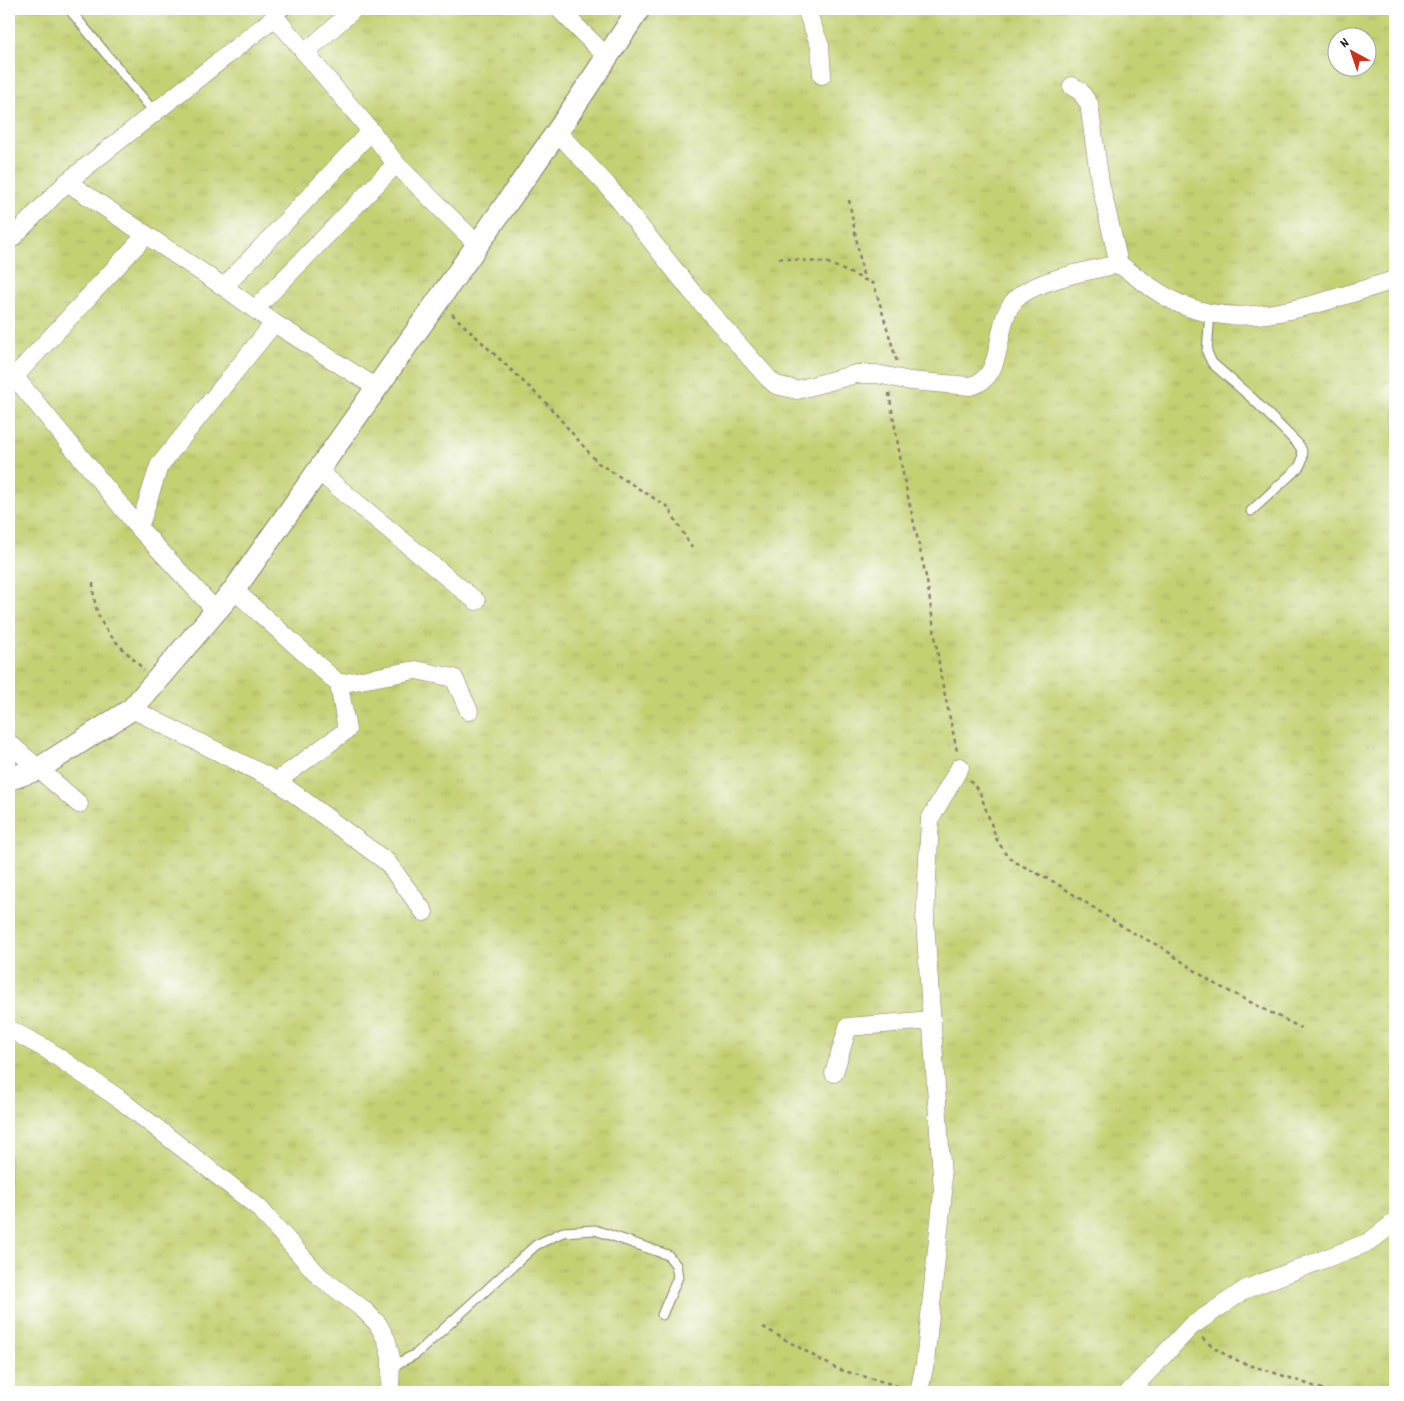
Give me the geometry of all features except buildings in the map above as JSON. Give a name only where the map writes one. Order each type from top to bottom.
[{"type":"street","points":[[305,54],[354,9]]},
{"type":"street","points":[[559,9],[607,56]]},
{"type":"street","points":[[9,779],[38,769],[132,709],[234,590],[557,132],[639,9]]},
{"type":"street","points":[[806,9],[811,17],[820,46],[822,75]]},
{"type":"street","points":[[9,241],[67,182],[281,13],[305,54],[372,131],[396,164],[478,245]]},
{"type":"street","points":[[1072,86],[1085,97],[1089,104],[1100,182],[1119,264],[1170,299],[1188,307],[1210,312],[1246,316],[1276,313],[1395,280]]},
{"type":"street","points":[[224,287],[372,131]]},
{"type":"street","points":[[557,132],[607,185],[692,292],[772,382],[786,389],[797,390],[856,374],[970,386],[983,381],[993,366],[1002,323],[1016,300],[1026,291],[1072,274],[1119,264]]},
{"type":"street","points":[[255,309],[396,164]]},
{"type":"street","points":[[67,182],[224,287],[274,323],[377,388]]},
{"type":"street","points":[[146,236],[12,374],[139,528],[215,610]]},
{"type":"street","points":[[139,528],[159,466],[274,323]]},
{"type":"street","points":[[318,471],[476,601]]},
{"type":"street","points":[[234,590],[339,684],[348,730],[277,781]]},
{"type":"street","points":[[339,684],[416,670],[454,678],[469,711]]},
{"type":"street","points":[[132,709],[277,781],[387,862],[424,912]]},
{"type":"street","points":[[9,743],[80,804]]},
{"type":"street","points":[[914,1391],[925,1363],[943,1192],[925,921],[930,819],[960,767]]},
{"type":"street","points":[[834,1073],[848,1027],[932,1020]]},
{"type":"street","points":[[9,1029],[46,1049],[118,1098],[242,1193],[272,1221],[319,1276],[374,1320],[387,1341],[391,1358],[387,1392]]},
{"type":"street","points":[[1129,1392],[1190,1327],[1246,1290],[1369,1242],[1395,1222]]},
{"type":"lane","points":[[69,9],[155,113]]},
{"type":"lane","points":[[1210,312],[1207,352],[1212,363],[1253,399],[1298,444],[1302,451],[1302,460],[1298,468],[1251,511]]},
{"type":"lane","points":[[391,1368],[416,1354],[536,1246],[553,1236],[574,1230],[595,1230],[662,1252],[673,1259],[678,1277],[662,1315]]},
{"type":"path","points":[[849,200],[864,280]]},
{"type":"path","points":[[779,258],[828,264],[874,284],[894,378],[904,479],[927,581],[941,677],[960,767],[980,793],[997,840],[1007,856],[1017,864],[1056,883],[1126,929],[1161,947],[1213,983],[1301,1028]]},
{"type":"path","points":[[438,300],[547,404],[598,463],[668,507],[692,548]]},
{"type":"path","points":[[93,583],[97,615],[102,625],[155,682]]},
{"type":"path","points":[[763,1327],[837,1369],[914,1391]]},
{"type":"path","points":[[1190,1327],[1214,1349],[1243,1364],[1275,1372],[1331,1392]]},
{"type":"green space","points":[[9,9],[1395,9],[1395,1392],[9,1392]]}]
